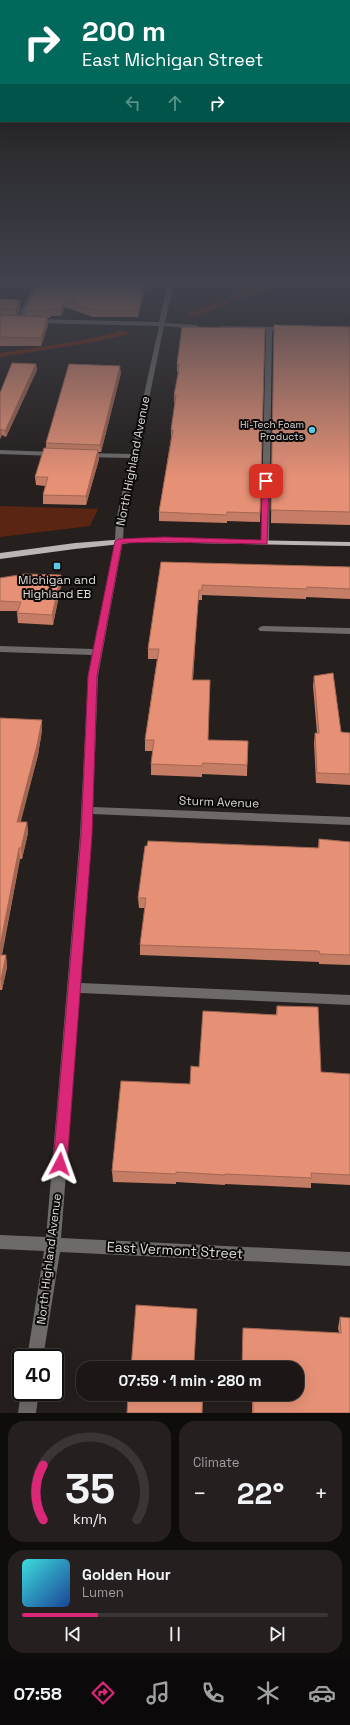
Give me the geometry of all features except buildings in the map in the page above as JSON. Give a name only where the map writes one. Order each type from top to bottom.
[{"type":"main road","points":[[0,556],[119,541],[164,539],[350,544]]},
{"type":"street","name":"North Highland Avenue","points":[[36,1349],[53,1244],[87,810],[93,676],[96,652],[119,541],[119,528],[156,347]]},
{"type":"street","points":[[265,542],[269,347]]},
{"type":"street","points":[[0,452],[63,454]]},
{"type":"street","points":[[78,454],[133,456]]},
{"type":"street","points":[[263,629],[350,631]]},
{"type":"street","points":[[0,649],[96,652]]},
{"type":"street","name":"Sturm Avenue","points":[[87,810],[350,821]]},
{"type":"street","points":[[74,988],[350,1000]]},
{"type":"street","name":"East Vermont Street","points":[[0,1242],[350,1259]]},
{"type":"street","points":[[27,1413],[29,1401]]},
{"type":"shaded area","points":[[39,347],[63,347],[0,357],[0,353]]},
{"type":"shaded area","points":[[0,506],[98,509],[90,526],[0,537]]},
{"type":"place","name":"Hi-Tech Foam Products","points":[[312,430]]},
{"type":"place","name":"Michigan and Highland EB","points":[[57,566]]},
{"type":"route","points":[[60,1164],[87,822],[93,676],[96,652],[119,541],[164,539],[265,542],[266,481]]}]
